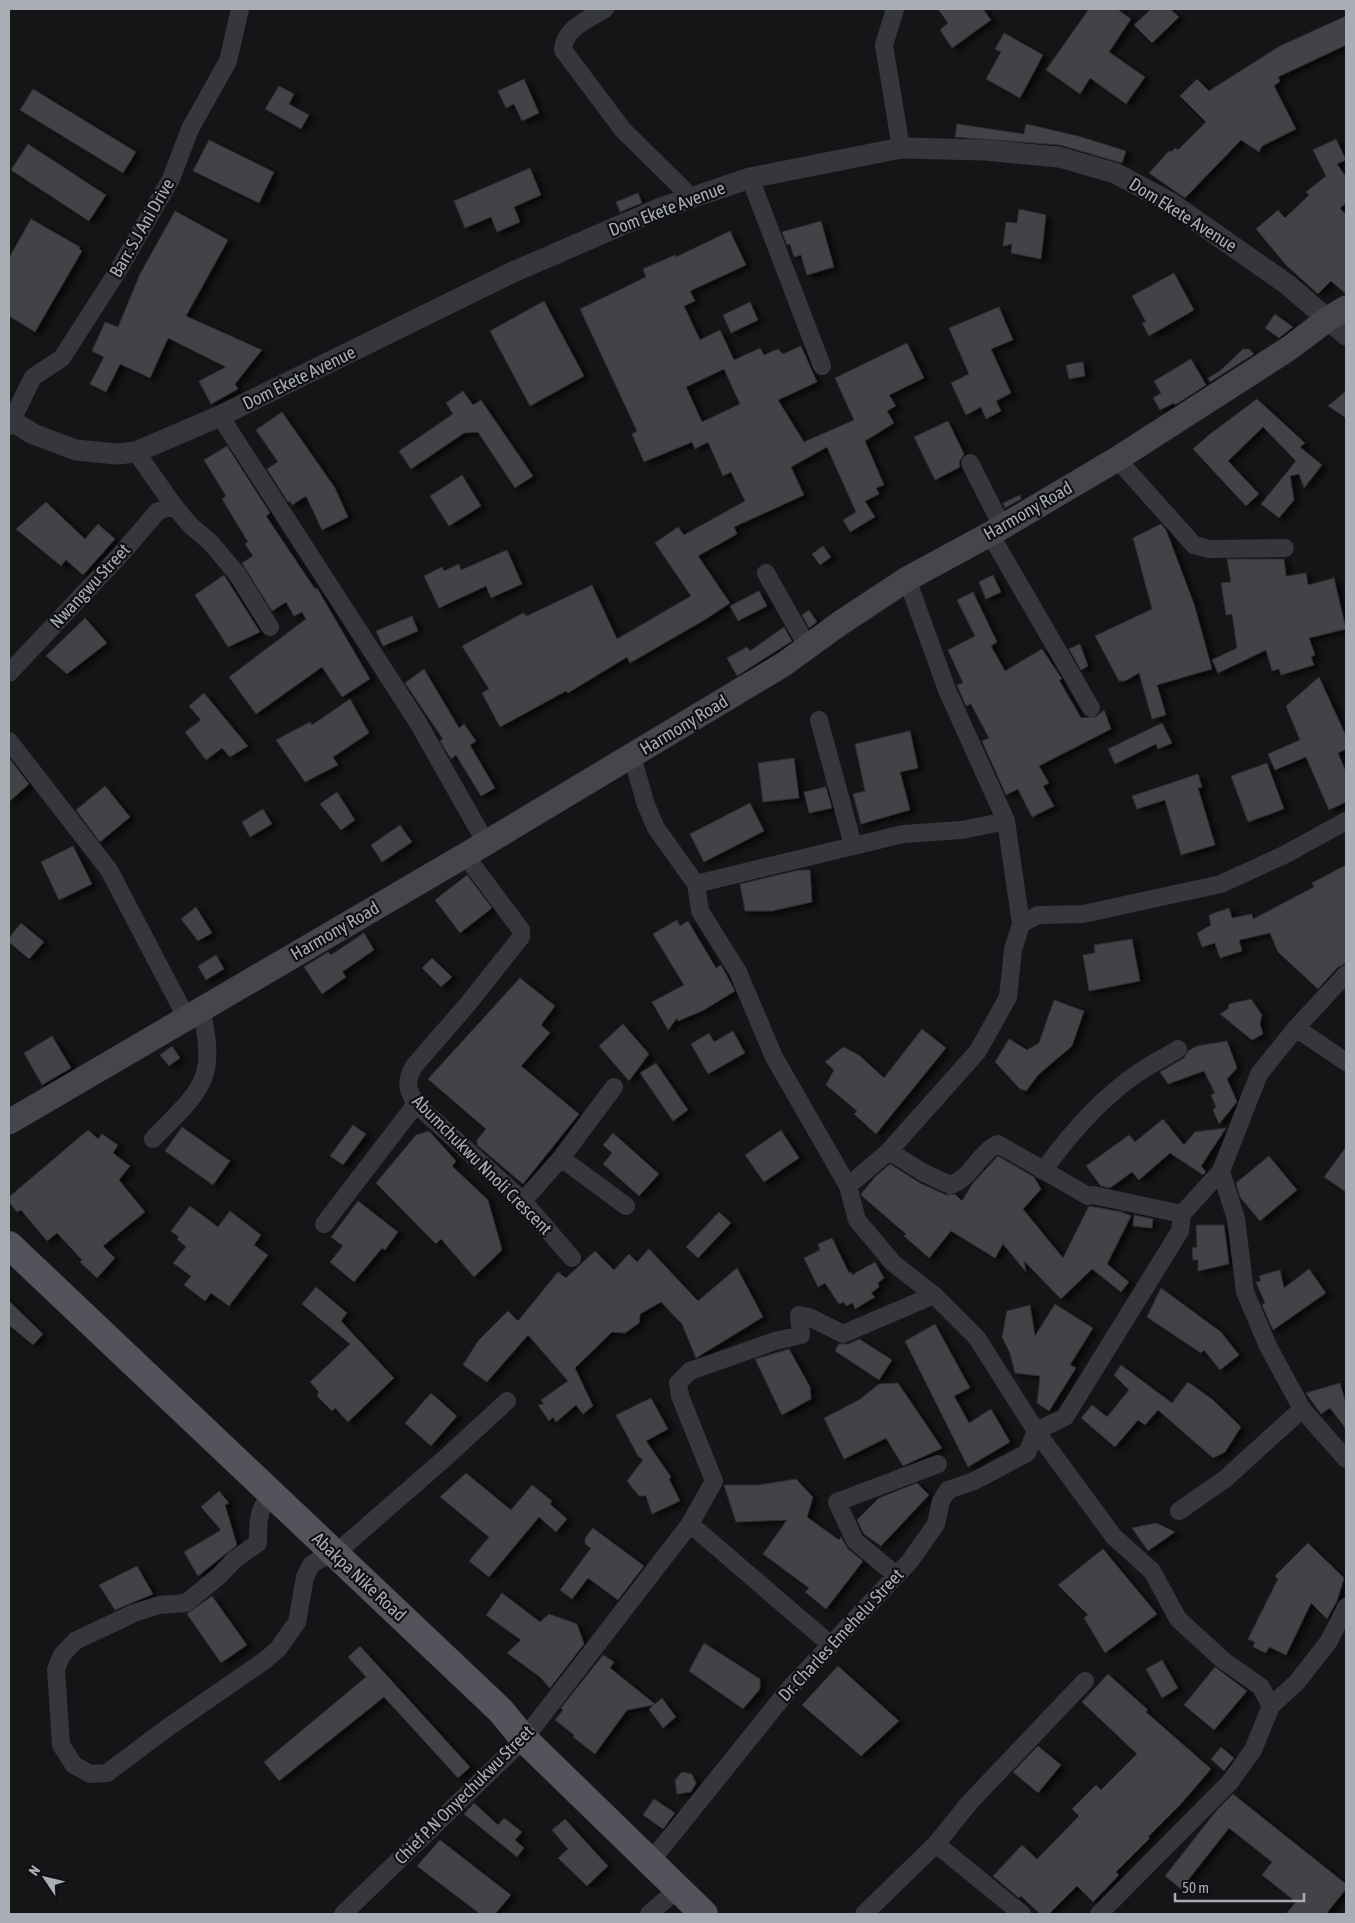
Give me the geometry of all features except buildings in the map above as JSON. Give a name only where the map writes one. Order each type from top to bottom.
[{"type":"main road","name":"Harmony Road","points":[[9,1122],[632,756],[784,664],[807,646],[907,579],[996,530],[1117,458],[1288,349],[1340,320]]},
{"type":"main road","name":"Abakpa Nike Road","points":[[9,1245],[500,1710],[524,1739],[704,1914]]},
{"type":"street","name":"Barr. S.J Ani Drive","points":[[10,422],[33,377],[62,358],[119,269],[171,179],[190,129],[228,62],[240,9]]},
{"type":"street","points":[[605,9],[567,34],[563,41],[563,50],[623,130],[691,197]]},
{"type":"street","points":[[895,9],[884,45],[901,148]]},
{"type":"street","name":"Dom Ekete Avenue","points":[[10,422],[33,434],[76,450],[117,454],[136,452],[220,416],[513,272],[691,197],[750,178],[901,148],[985,150],[1059,157],[1115,174],[1171,203],[1340,320]]},
{"type":"street","points":[[750,178],[822,366]]},
{"type":"street","points":[[220,416],[417,721],[486,843]]},
{"type":"street","points":[[136,452],[174,506],[190,525],[211,543],[233,569],[270,627]]},
{"type":"street","points":[[1117,458],[1194,545],[1209,549],[1285,548]]},
{"type":"street","points":[[970,463],[996,530],[1091,708]]},
{"type":"street","name":"Nwangwu Street","points":[[9,673],[120,555],[158,511],[174,506]]},
{"type":"street","points":[[766,573],[807,646]]},
{"type":"street","points":[[848,1186],[889,1151],[978,1051],[997,1020],[1008,997],[1013,950],[1021,924],[1006,821],[947,690],[907,579]]},
{"type":"street","points":[[819,720],[852,845]]},
{"type":"street","points":[[9,741],[109,870],[208,1037],[209,1056],[204,1077],[190,1101],[153,1139]]},
{"type":"street","points":[[632,756],[646,805],[656,828],[696,884],[700,912],[738,972],[774,1057],[848,1186],[857,1220],[893,1263],[934,1295],[977,1338],[1036,1431],[1114,1537],[1152,1571],[1178,1618],[1224,1661],[1261,1687],[1271,1706]]},
{"type":"street","points":[[696,884],[903,834],[962,830],[1006,821]]},
{"type":"street","points":[[1021,924],[1038,915],[1082,914],[1221,884],[1286,854],[1346,821]]},
{"type":"street","name":"Abumchukwu Nnoli Crescent","points":[[464,855],[521,930],[521,937],[467,1005],[414,1066],[408,1076],[407,1088],[416,1104],[522,1201],[572,1258]]},
{"type":"street","points":[[1036,1431],[1065,1417],[1180,1231],[1182,1214],[1221,1171],[1259,1074],[1296,1028],[1346,974]]},
{"type":"street","points":[[1296,1028],[1346,1062]]},
{"type":"street","points":[[1043,1171],[1064,1142],[1103,1100],[1136,1074],[1178,1049]]},
{"type":"street","points":[[522,1201],[561,1158],[614,1087]]},
{"type":"street","points":[[324,1224],[416,1104]]},
{"type":"street","points":[[889,1151],[924,1173],[950,1185],[960,1182],[990,1147],[998,1144],[1088,1196],[1093,1195],[1182,1214]]},
{"type":"street","points":[[561,1158],[626,1206]]},
{"type":"street","points":[[1221,1171],[1236,1219],[1245,1292],[1268,1346],[1302,1409],[1346,1459]]},
{"type":"street","name":"Chief P.N Onyechukwu Street","points":[[343,1914],[524,1739],[690,1524],[714,1481],[680,1396],[678,1383],[690,1371],[775,1341],[801,1335],[799,1315],[843,1334],[934,1295]]},
{"type":"street","points":[[272,1494],[265,1501],[258,1516],[258,1543],[235,1559],[220,1575],[186,1602],[159,1605],[134,1613],[75,1641],[62,1655],[56,1669],[61,1745],[74,1766],[90,1774],[107,1773],[271,1655],[278,1649],[297,1622],[305,1576],[311,1565],[320,1558],[334,1554],[444,1459],[508,1400]]},
{"type":"street","points":[[1179,1511],[1225,1479],[1302,1409]]},
{"type":"street","name":"Dr. Charles Emehelu Street","points":[[651,1861],[790,1688],[896,1576],[927,1539],[936,1524],[941,1501],[948,1490],[974,1481],[1027,1453],[1036,1431]]},
{"type":"street","points":[[896,1576],[855,1541],[837,1502],[938,1464]]},
{"type":"street","points":[[690,1524],[831,1645]]},
{"type":"street","points":[[1099,1914],[1230,1782],[1253,1750],[1271,1706],[1297,1682],[1329,1642],[1346,1607]]},
{"type":"street","points":[[864,1914],[936,1844],[970,1802],[1085,1681]]},
{"type":"street","points":[[936,1844],[1022,1914]]},
{"type":"street","points":[[649,1914],[679,1888]]}]
